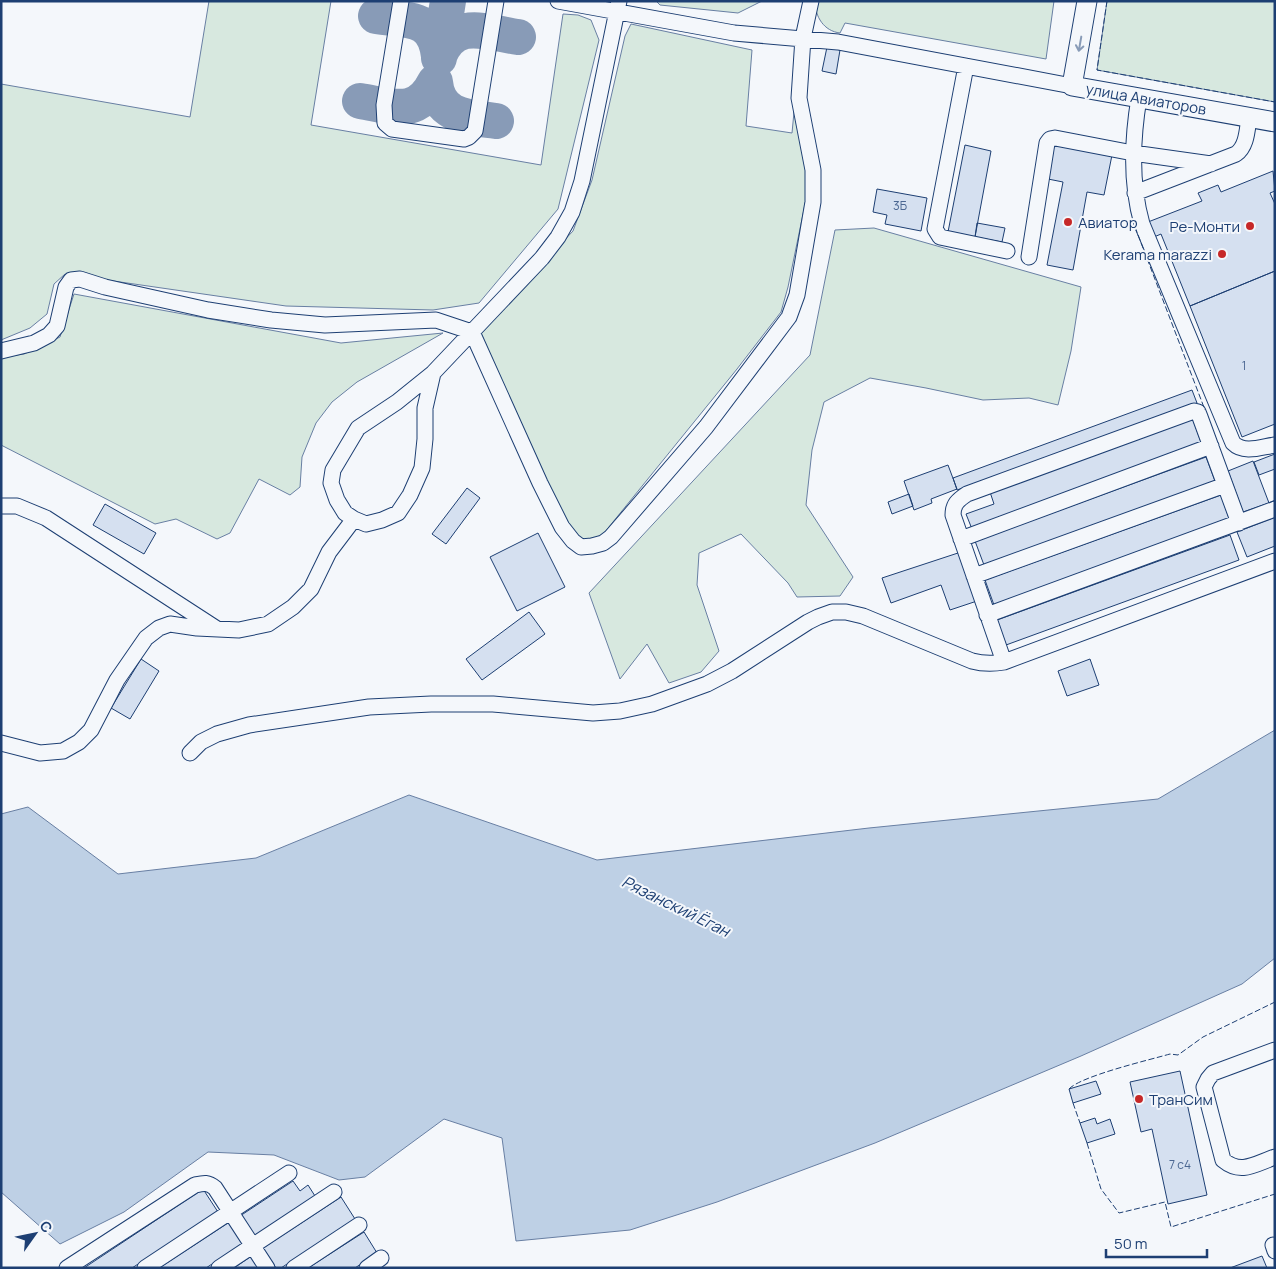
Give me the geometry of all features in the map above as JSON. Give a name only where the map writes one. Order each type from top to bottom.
[{"type":"main road","name":"улица Авиаторов","points":[[1087,1],[1072,86],[1275,122]]},
{"type":"street","points":[[401,1],[384,105],[385,123],[392,129],[464,139],[469,138],[475,131],[496,1]]},
{"type":"street","points":[[558,1],[618,6],[734,33],[838,42],[1072,86]]},
{"type":"street","points":[[1,350],[34,343],[49,336],[56,326],[66,287],[71,280],[80,279],[105,287],[208,310],[271,320],[325,325],[436,320],[472,332],[540,482],[562,526],[573,541],[581,547],[603,543],[612,537],[706,427],[789,317],[797,295],[813,202],[813,170],[800,98],[803,38],[811,1]]},
{"type":"street","points":[[433,373],[425,408],[422,468],[410,495],[398,513],[382,520],[366,524],[354,519],[345,513],[337,500],[331,482],[333,470],[358,428],[397,402],[433,373],[542,258],[558,238],[572,212],[582,181],[618,6]]},
{"type":"street","points":[[966,66],[935,229],[940,237],[1007,251]]},
{"type":"street","points":[[1139,98],[1134,126],[1133,153],[1135,193],[1142,224],[1232,443],[1242,449],[1249,450],[1275,445]]},
{"type":"street","points":[[1135,193],[1211,164],[1241,150],[1249,118]]},
{"type":"street","points":[[1029,257],[1047,143],[1050,139],[1055,138],[1133,153],[1211,164]]},
{"type":"street","points":[[1004,662],[953,515],[953,507],[958,500],[967,494],[1189,411],[1198,412],[1240,523]]},
{"type":"street","points":[[961,539],[1211,446]]},
{"type":"street","points":[[974,576],[1226,485]]},
{"type":"street","points":[[1,506],[17,506],[46,518],[217,629]]},
{"type":"street","points":[[987,615],[1275,509]]},
{"type":"street","points":[[1,743],[40,753],[63,751],[79,742],[91,730],[117,680],[146,638],[158,628],[170,624],[239,630],[268,624],[293,608],[312,589],[329,552],[354,519]]},
{"type":"street","points":[[190,753],[201,742],[217,734],[249,725],[369,707],[493,704],[593,713],[620,711],[652,704],[676,696],[732,671],[808,622],[832,612],[846,612],[863,616],[972,662],[983,664],[1004,662],[1275,561]]},
{"type":"street","points":[[1275,1050],[1213,1073],[1204,1086],[1223,1160],[1230,1166],[1239,1169],[1275,1157]]},
{"type":"street","points":[[144,1268],[289,1173]]},
{"type":"street","points":[[67,1268],[195,1185],[209,1183],[215,1188],[267,1268]]},
{"type":"street","points":[[219,1268],[334,1192]]},
{"type":"street","points":[[294,1268],[359,1225]]},
{"type":"street","points":[[367,1268],[381,1258]]},
{"type":"shaded area","points":[[209,1],[331,1],[311,125],[541,165],[563,14],[578,15],[591,20],[599,40],[558,209],[479,303],[433,310],[286,306],[65,274],[54,284],[47,314],[30,328],[1,340],[1,84],[190,117]]},
{"type":"shaded area","points":[[656,1],[762,1],[738,13],[660,5]]},
{"type":"shaded area","points":[[815,1],[1054,1],[1046,59],[845,23],[840,33],[834,32],[825,26],[819,18]]},
{"type":"shaded area","points":[[1107,1],[1275,1],[1275,102],[1097,70]]},
{"type":"shaded area","points":[[631,24],[752,50],[746,126],[792,133],[794,112],[805,147],[808,190],[781,312],[600,538],[588,542],[572,534],[477,333],[573,231],[592,180],[625,36]]},
{"type":"shaded area","points":[[874,228],[1081,287],[1071,351],[1058,405],[1029,398],[983,400],[870,378],[824,402],[812,450],[806,505],[853,577],[840,596],[797,597],[788,583],[741,534],[699,553],[697,585],[719,651],[701,672],[669,683],[647,644],[620,679],[589,593],[810,355],[835,230]]},
{"type":"shaded area","points":[[74,294],[341,343],[443,333],[357,382],[332,402],[316,423],[302,457],[300,487],[290,495],[259,479],[230,533],[217,539],[176,519],[155,524],[1,445],[1,357],[24,354],[60,337]]},
{"type":"water","name":"Рязанский Ёган","points":[[1275,730],[1275,958],[1242,984],[1081,1056],[875,1143],[717,1202],[630,1230],[516,1241],[502,1138],[444,1119],[365,1177],[339,1180],[274,1155],[208,1152],[124,1212],[60,1244],[1,1192],[1,814],[28,807],[118,874],[256,858],[409,795],[597,860],[869,828],[1158,799]]},
{"type":"building","points":[[827,47],[840,50],[836,74],[822,71]]},
{"type":"building","points":[[965,145],[991,151],[975,237],[948,232]]},
{"type":"building","points":[[1054,145],[1112,155],[1104,195],[1087,192],[1073,270],[1047,265],[1063,182],[1048,179]]},
{"type":"building","name":"Kerama marazzi","points":[[1273,171],[1275,191],[1270,193],[1275,204],[1275,271],[1190,306],[1161,234],[1154,237],[1148,222],[1202,201],[1198,193],[1218,185],[1221,192]]},
{"type":"building","points":[[877,189],[927,198],[921,231],[885,224],[887,215],[873,212]]},
{"type":"building","points":[[977,223],[1005,228],[1002,242],[975,237]]},
{"type":"building","points":[[1275,271],[1275,424],[1242,437],[1190,306]]},
{"type":"building","points":[[1192,390],[1197,403],[957,490],[953,478]]},
{"type":"building","points":[[1192,417],[1201,442],[972,529],[966,514],[994,504],[990,492]]},
{"type":"building","points":[[1275,454],[1275,469],[1259,475],[1254,462]]},
{"type":"building","points":[[1206,457],[1215,481],[984,565],[975,541]]},
{"type":"building","points":[[1253,461],[1269,503],[1243,512],[1228,471]]},
{"type":"building","points":[[948,465],[957,489],[931,499],[932,503],[914,510],[904,481]]},
{"type":"building","points":[[467,488],[480,498],[446,544],[432,534]]},
{"type":"building","points":[[909,494],[913,506],[892,514],[888,502]]},
{"type":"building","points":[[1221,495],[1230,521],[994,605],[985,580]]},
{"type":"building","points":[[105,504],[156,533],[144,554],[93,525]]},
{"type":"building","points":[[1275,517],[1275,546],[1247,557],[1237,532]]},
{"type":"building","points":[[538,533],[565,587],[517,611],[490,557]]},
{"type":"building","points":[[1230,535],[1239,560],[1006,645],[997,620]]},
{"type":"building","points":[[961,552],[977,601],[950,610],[941,585],[891,603],[882,578]]},
{"type":"building","points":[[529,612],[545,634],[482,680],[466,659]]},
{"type":"building","points":[[141,659],[159,671],[130,719],[111,708]]},
{"type":"building","points":[[1090,659],[1099,685],[1067,696],[1058,671]]},
{"type":"building","points":[[1180,1071],[1207,1195],[1168,1204],[1152,1129],[1141,1132],[1130,1082]]},
{"type":"building","points":[[1096,1081],[1101,1094],[1073,1103],[1069,1089]]},
{"type":"building","points":[[1095,1118],[1097,1124],[1110,1119],[1115,1134],[1087,1143],[1080,1123]]},
{"type":"building","points":[[293,1181],[300,1191],[308,1185],[315,1196],[254,1236],[240,1216]]},
{"type":"building","points":[[203,1189],[218,1212],[132,1268],[84,1268]]},
{"type":"building","points":[[341,1197],[355,1219],[281,1268],[276,1268],[263,1248]]},
{"type":"building","points":[[231,1221],[245,1242],[206,1268],[159,1268]]},
{"type":"building","points":[[364,1232],[377,1253],[355,1268],[308,1268]]},
{"type":"building","points":[[253,1255],[262,1268],[234,1268]]},
{"type":"building","points":[[1262,1256],[1267,1268],[1230,1268]]},
{"type":"taxiway","points":[[439,58],[448,1]]},
{"type":"taxiway","points":[[376,16],[409,20],[426,27],[432,34],[439,56],[445,44],[453,36],[462,32],[472,30],[518,37]]},
{"type":"taxiway","points":[[360,101],[393,107],[412,105],[420,101],[435,82],[437,94],[448,109],[465,116],[496,121]]},
{"type":"fence","points":[[1107,1],[1097,70],[1275,102]]},
{"type":"fence","points":[[1135,227],[1205,410]]},
{"type":"fence","points":[[1269,503],[1275,500]]},
{"type":"fence","points":[[1069,1089],[1087,1079],[1116,1069],[1170,1054],[1178,1055],[1203,1037],[1275,1002]]},
{"type":"fence","points":[[1073,1103],[1080,1123]]},
{"type":"fence","points":[[1087,1143],[1101,1189],[1119,1213],[1165,1202],[1171,1227],[1275,1194]]},
{"type":"place","name":"Авиатор","points":[[1068,222]]},
{"type":"place","name":"Ре-Монти","points":[[1250,226]]},
{"type":"place","name":"Kerama marazzi","points":[[1222,254]]},
{"type":"place","name":"ТранСим","points":[[1139,1099]]}]
